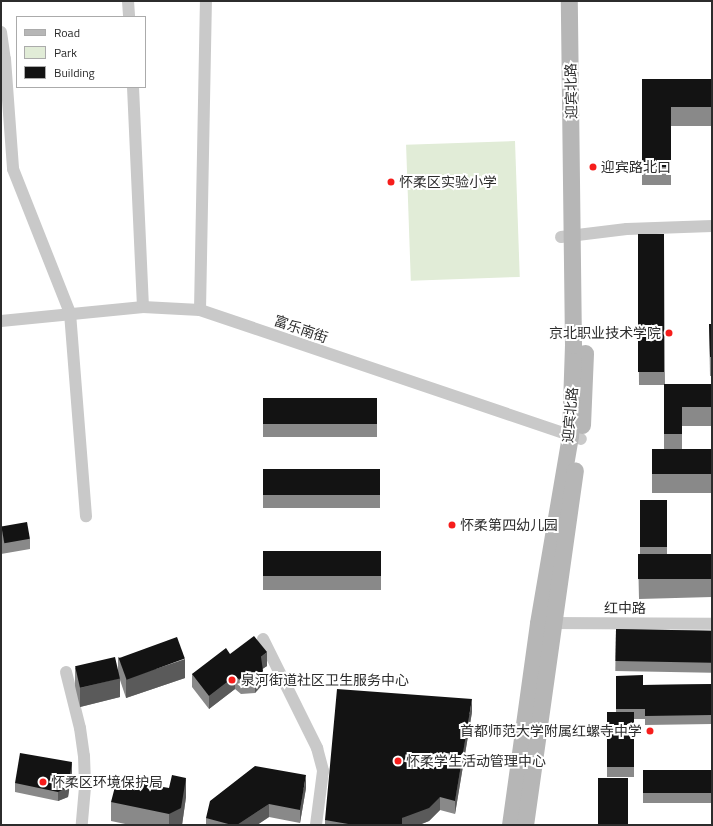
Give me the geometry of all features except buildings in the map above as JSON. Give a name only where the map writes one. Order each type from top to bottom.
[{"type":"main road","name":"迎宾北路","points":[[510,825],[585,385],[572,236],[569,1]]},
{"type":"main road","name":"迎宾北路","points":[[572,236],[581,1]]},
{"type":"main road","name":"迎宾北路","points":[[525,825],[545,623]]},
{"type":"street","points":[[128,1],[129,16]]},
{"type":"street","points":[[200,310],[206,1]]},
{"type":"street","points":[[1,32],[13,169],[70,313],[86,516]]},
{"type":"street","points":[[132,88],[143,307]]},
{"type":"street","points":[[572,236],[627,229],[712,226]]},
{"type":"street","name":"富乐南街","points":[[1,321],[143,307],[200,310],[575,437]]},
{"type":"street","name":"红中路","points":[[545,623],[712,624]]},
{"type":"street","points":[[263,639],[317,748],[323,771],[316,825]]},
{"type":"street","points":[[66,672],[80,728],[84,756],[85,787],[82,825]]},
{"type":"green space","points":[[515,141],[520,277],[411,281],[406,145]]},
{"type":"place","name":"迎宾路北口","points":[[593,167]]},
{"type":"place","name":"怀柔区实验小学","points":[[391,182]]},
{"type":"place","name":"京北职业技术学院","points":[[669,333]]},
{"type":"place","name":"怀柔第四幼儿园","points":[[452,525]]},
{"type":"place","name":"泉河街道社区卫生服务中心","points":[[232,680]]},
{"type":"place","name":"首都师范大学附属红螺寺中学","points":[[650,731]]},
{"type":"place","name":"怀柔学生活动管理中心","points":[[398,761]]},
{"type":"place","name":"怀柔区环境保护局","points":[[43,782]]}]
